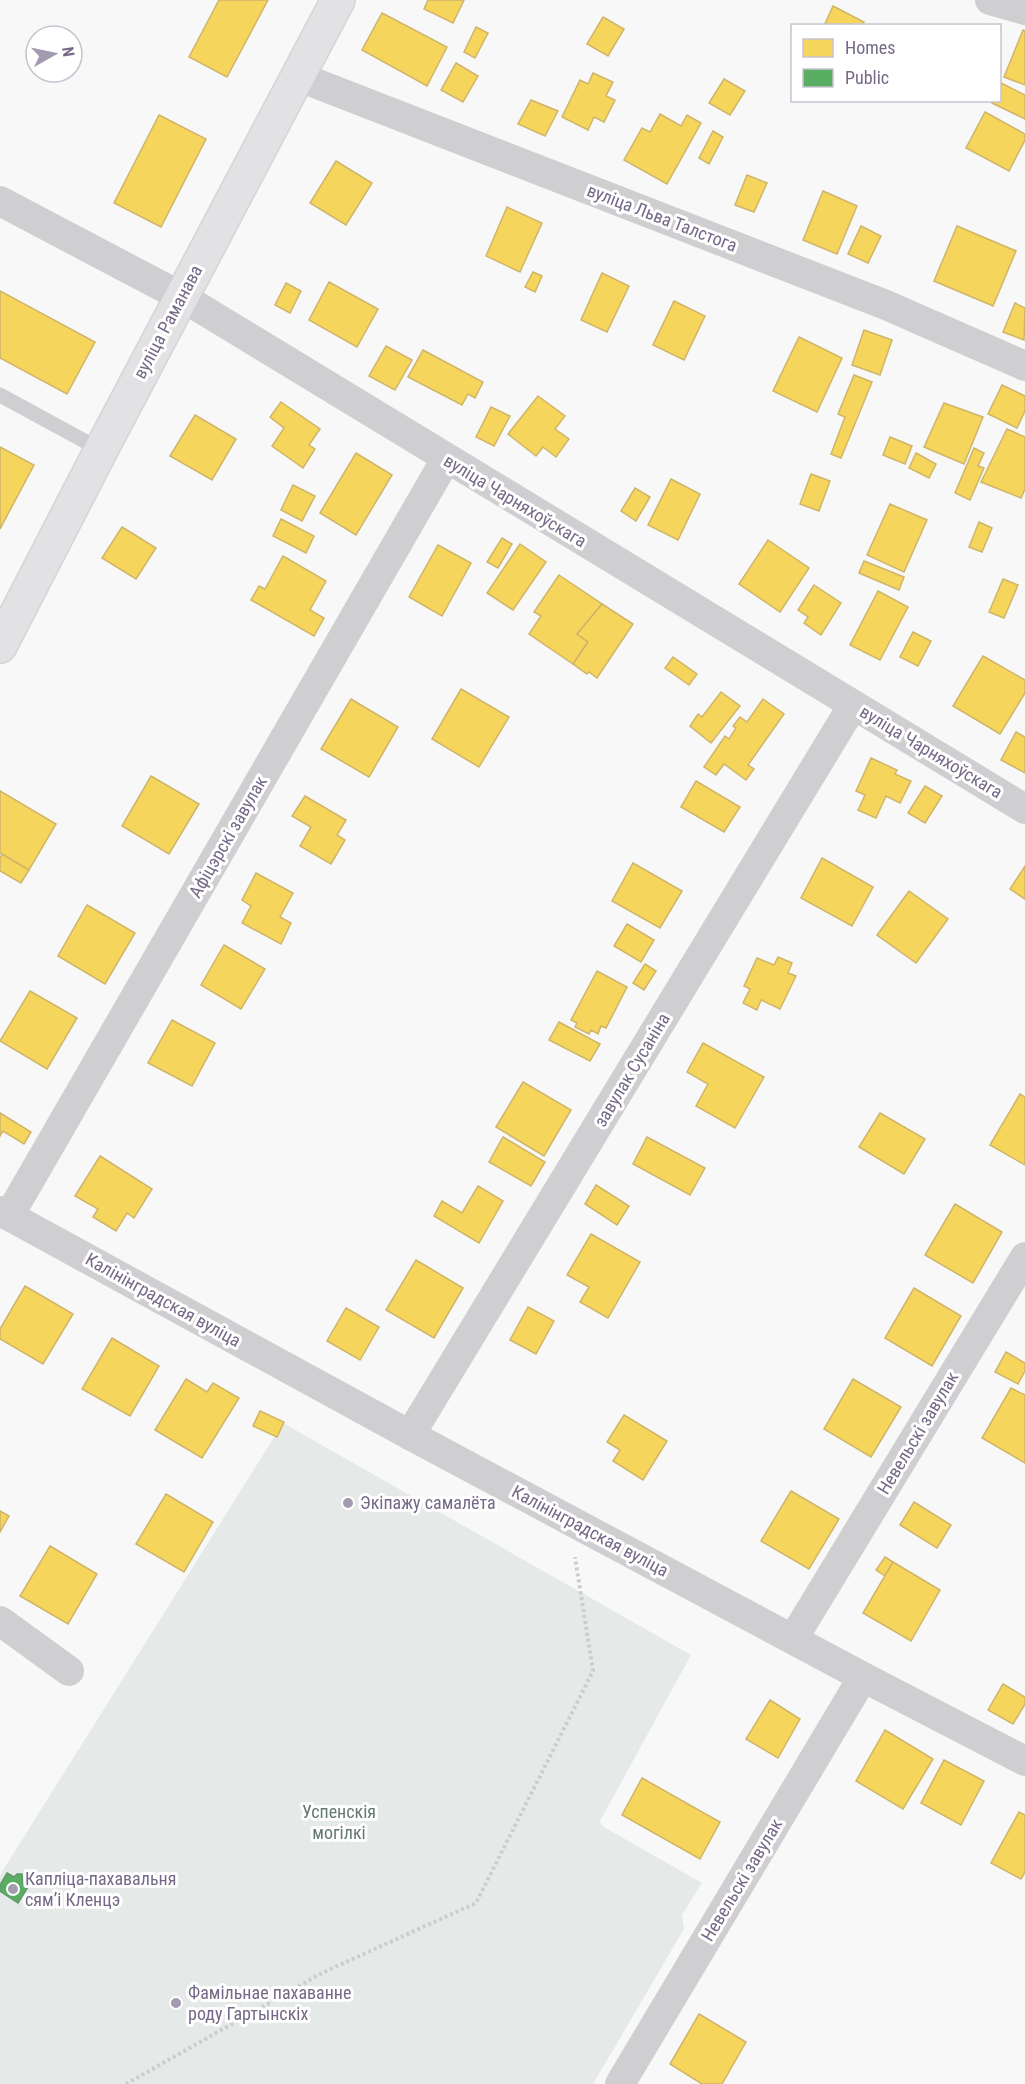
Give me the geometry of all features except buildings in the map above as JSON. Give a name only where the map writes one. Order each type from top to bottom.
[{"type":"main road","name":"вуліца Раманава","points":[[0,646],[338,0]]},
{"type":"street","points":[[990,0],[1025,10]]},
{"type":"street","name":"вуліца Льва Талстога","points":[[297,76],[886,305],[1025,366]]},
{"type":"street","name":"вуліца Чарняхоўскага","points":[[0,201],[182,297],[1025,809]]},
{"type":"street","name":"Афіцэрскі завулак","points":[[4,1213],[446,459]]},
{"type":"street","name":"завулак Сусаніна","points":[[410,1435],[853,705]]},
{"type":"street","name":"Калінінградская вуліца","points":[[4,1213],[410,1435],[1025,1761]]},
{"type":"street","name":"Невельскі завулак","points":[[793,1639],[1025,1257]]},
{"type":"street","points":[[0,1622],[69,1671]]},
{"type":"street","name":"Невельскі завулак","points":[[620,2084],[863,1677]]},
{"type":"lane","points":[[0,395],[101,450]]},
{"type":"path","points":[[126,2084],[322,1973],[476,1903],[593,1671],[570,1520]]},
{"type":"green space","name":"Успенскія могілкі","points":[[283,1423],[691,1655],[600,1821],[602,1826],[702,1883],[682,1915],[684,1929],[593,2084],[0,2084],[0,1875]]},
{"type":"place","name":"Экіпажу самалёта","points":[[348,1503]]},
{"type":"place","name":"Капліца-пахавальня сямʼі Кленцэ","points":[[13,1889]]},
{"type":"place","name":"Фамільнае пахаванне роду Гартынскіх","points":[[176,2003]]}]
